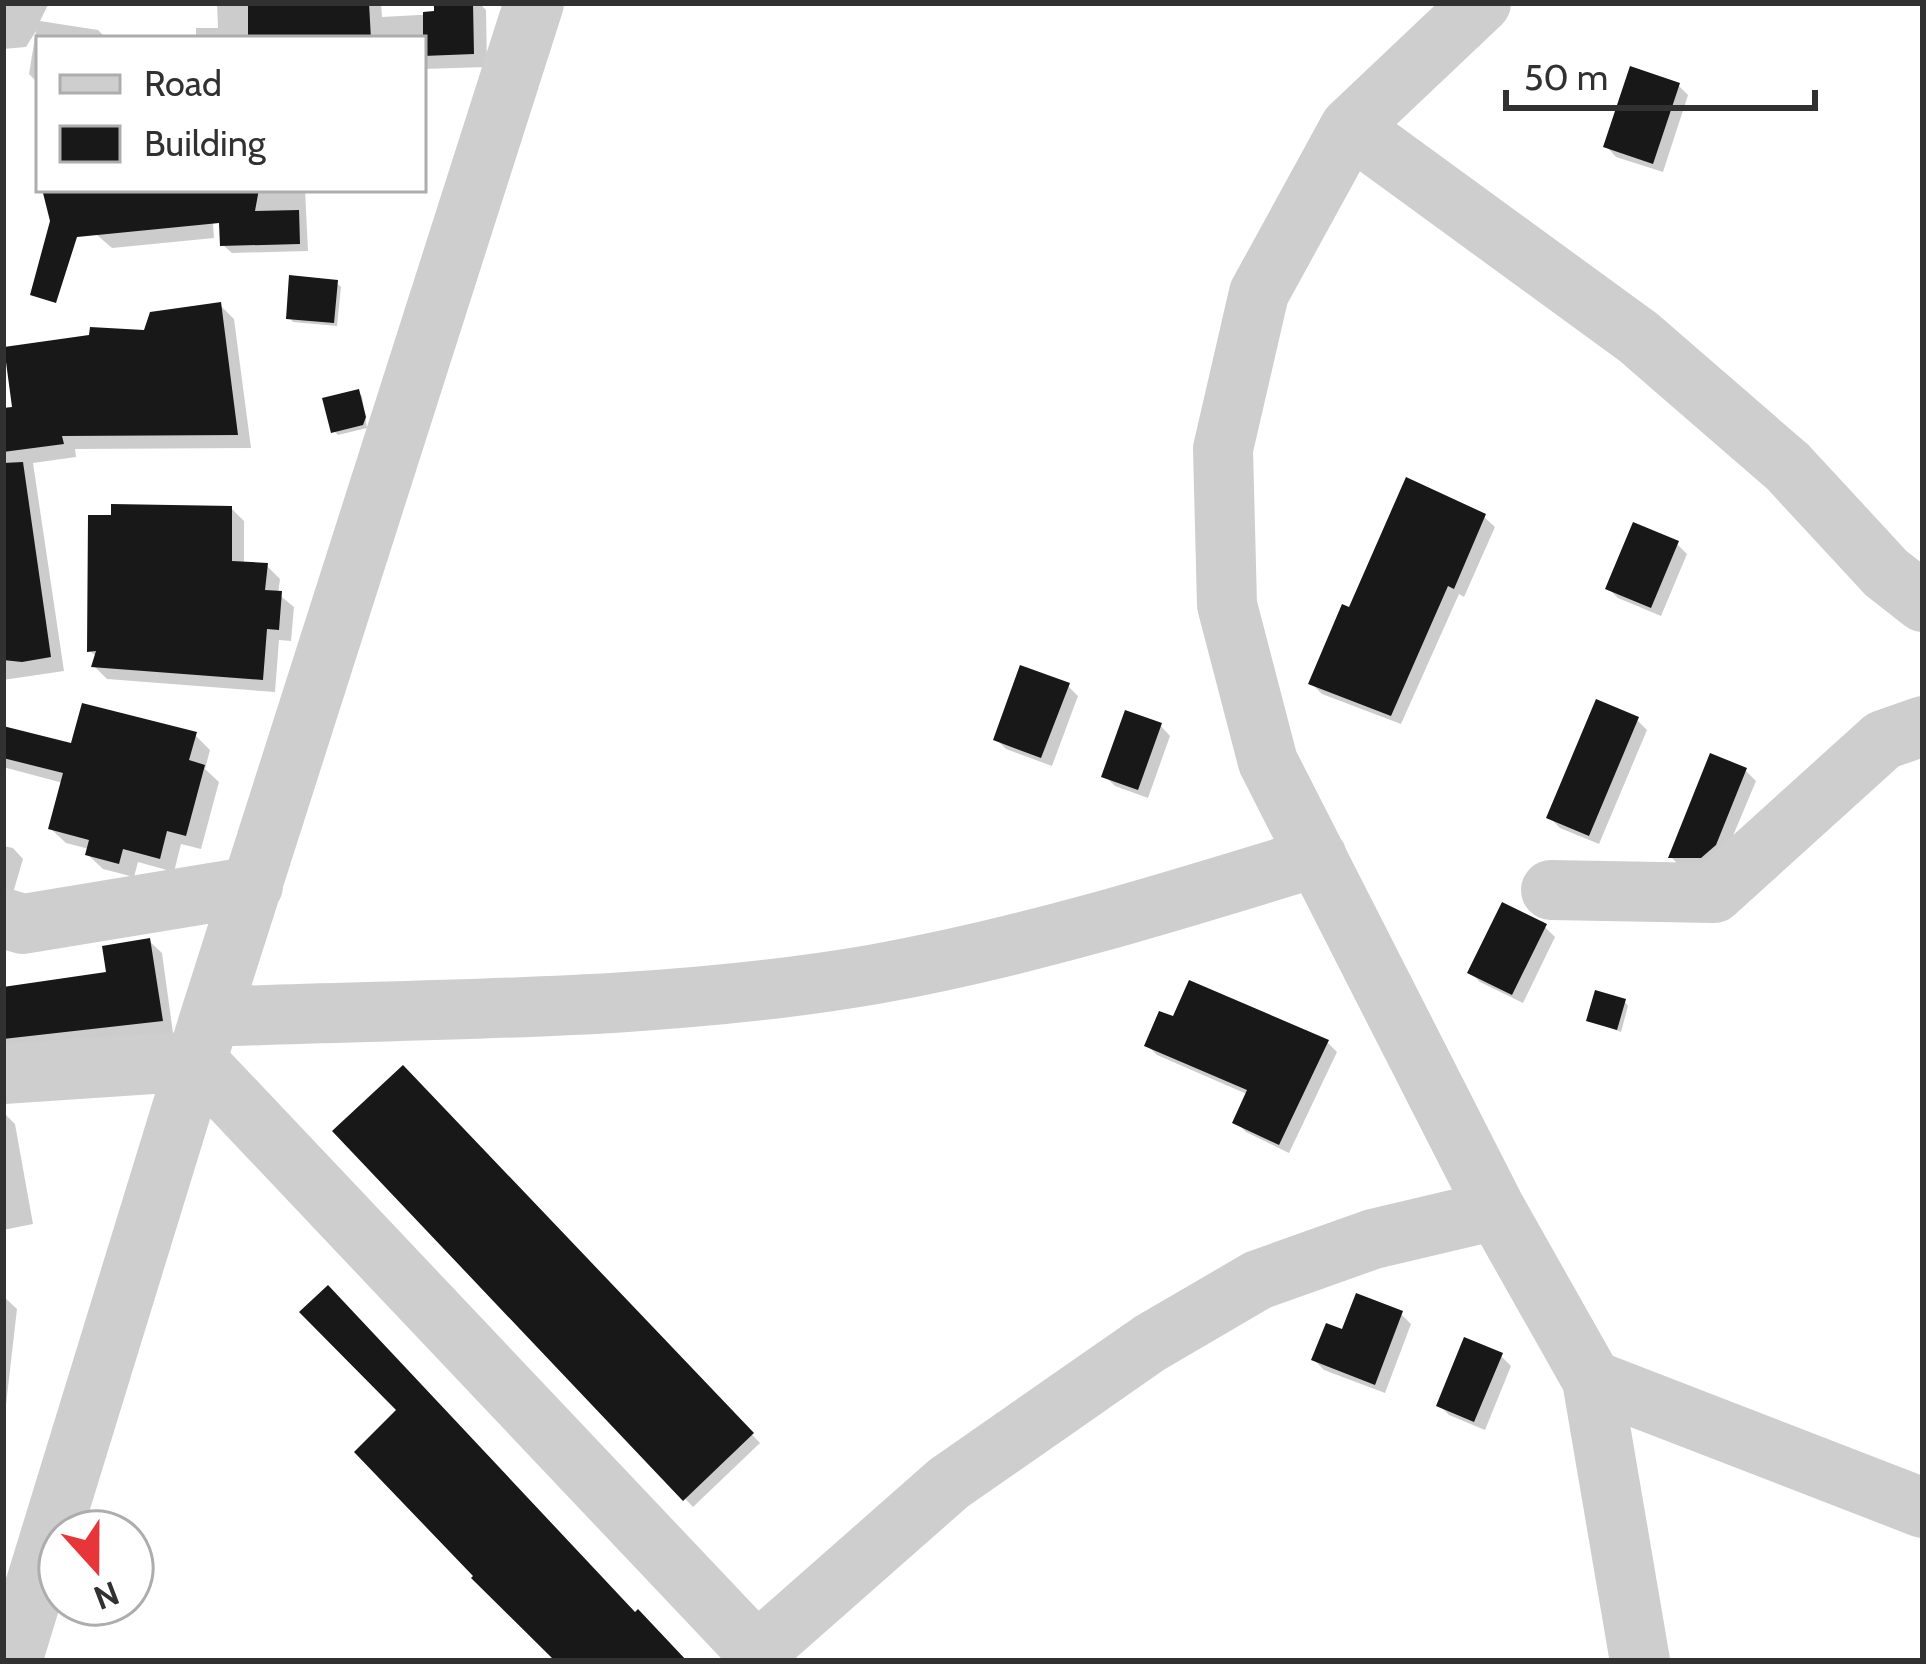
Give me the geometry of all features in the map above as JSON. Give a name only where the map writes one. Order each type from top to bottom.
[{"type":"street","points":[[12,1661],[204,1039],[534,3]]},
{"type":"street","points":[[1481,3],[1350,128],[1258,293],[1223,449],[1227,604],[1268,762],[1496,1210],[1592,1380],[1640,1661]]},
{"type":"street","points":[[1350,128],[1638,337],[1788,467],[1886,574],[1923,602]]},
{"type":"street","points":[[1551,890],[1714,892],[1883,740],[1923,726]]},
{"type":"street","points":[[3,1075],[204,1039],[682,998],[875,974],[1095,925],[1317,857]]},
{"type":"street","points":[[3,918],[22,925],[253,886]]},
{"type":"street","points":[[204,1039],[761,1657],[950,1483],[1150,1343],[1258,1280],[1373,1239],[1496,1210]]},
{"type":"street","points":[[1592,1380],[1923,1508]]},
{"type":"building","points":[[248,3],[369,3],[371,36],[248,36]]},
{"type":"building","points":[[434,3],[473,3],[474,54],[426,56],[423,12],[434,11]]},
{"type":"building","points":[[1630,66],[1680,83],[1653,164],[1603,147]]},
{"type":"building","points":[[43,192],[258,192],[255,211],[299,210],[300,244],[220,246],[219,223],[77,237],[56,303],[30,295],[50,221]]},
{"type":"building","points":[[289,275],[338,280],[334,323],[286,319]]},
{"type":"building","points":[[221,302],[238,435],[62,436],[64,444],[3,452],[3,408],[12,407],[4,347],[89,335],[90,327],[144,330],[150,312]]},
{"type":"building","points":[[359,389],[366,417],[363,425],[331,433],[322,398]]},
{"type":"building","points":[[23,462],[51,657],[22,662],[3,660],[3,463]]},
{"type":"building","points":[[1406,477],[1486,514],[1454,589],[1448,586],[1391,716],[1308,684],[1342,604],[1349,607]]},
{"type":"building","points":[[111,504],[232,506],[232,561],[268,563],[265,590],[282,591],[279,630],[267,629],[263,680],[91,667],[96,651],[87,652],[88,515],[111,515]]},
{"type":"building","points":[[1633,522],[1679,541],[1651,608],[1605,589]]},
{"type":"building","points":[[1020,665],[1070,683],[1041,758],[993,740]]},
{"type":"building","points":[[1596,699],[1639,717],[1589,836],[1546,818]]},
{"type":"building","points":[[82,703],[197,732],[189,760],[205,765],[186,836],[167,831],[160,859],[123,849],[119,864],[85,855],[89,840],[48,829],[63,773],[3,758],[3,726],[71,743]]},
{"type":"building","points":[[1125,710],[1162,723],[1138,790],[1101,777]]},
{"type":"building","points":[[1710,753],[1747,768],[1716,845],[1701,858],[1668,858]]},
{"type":"building","points":[[1502,902],[1547,924],[1512,995],[1467,973]]},
{"type":"building","points":[[150,938],[163,1021],[3,1039],[3,987],[106,972],[102,946]]},
{"type":"building","points":[[1189,980],[1329,1040],[1279,1145],[1232,1123],[1247,1090],[1144,1046],[1159,1011],[1173,1016]]},
{"type":"building","points":[[1595,990],[1626,999],[1617,1030],[1586,1021]]},
{"type":"building","points":[[403,1065],[754,1433],[683,1501],[332,1131]]},
{"type":"building","points":[[328,1285],[635,1612],[638,1609],[687,1661],[555,1661],[471,1578],[354,1452],[396,1410],[299,1312]]},
{"type":"building","points":[[1356,1293],[1403,1311],[1375,1385],[1311,1360],[1326,1323],[1342,1329]]},
{"type":"building","points":[[1464,1337],[1503,1353],[1474,1422],[1436,1406]]}]
